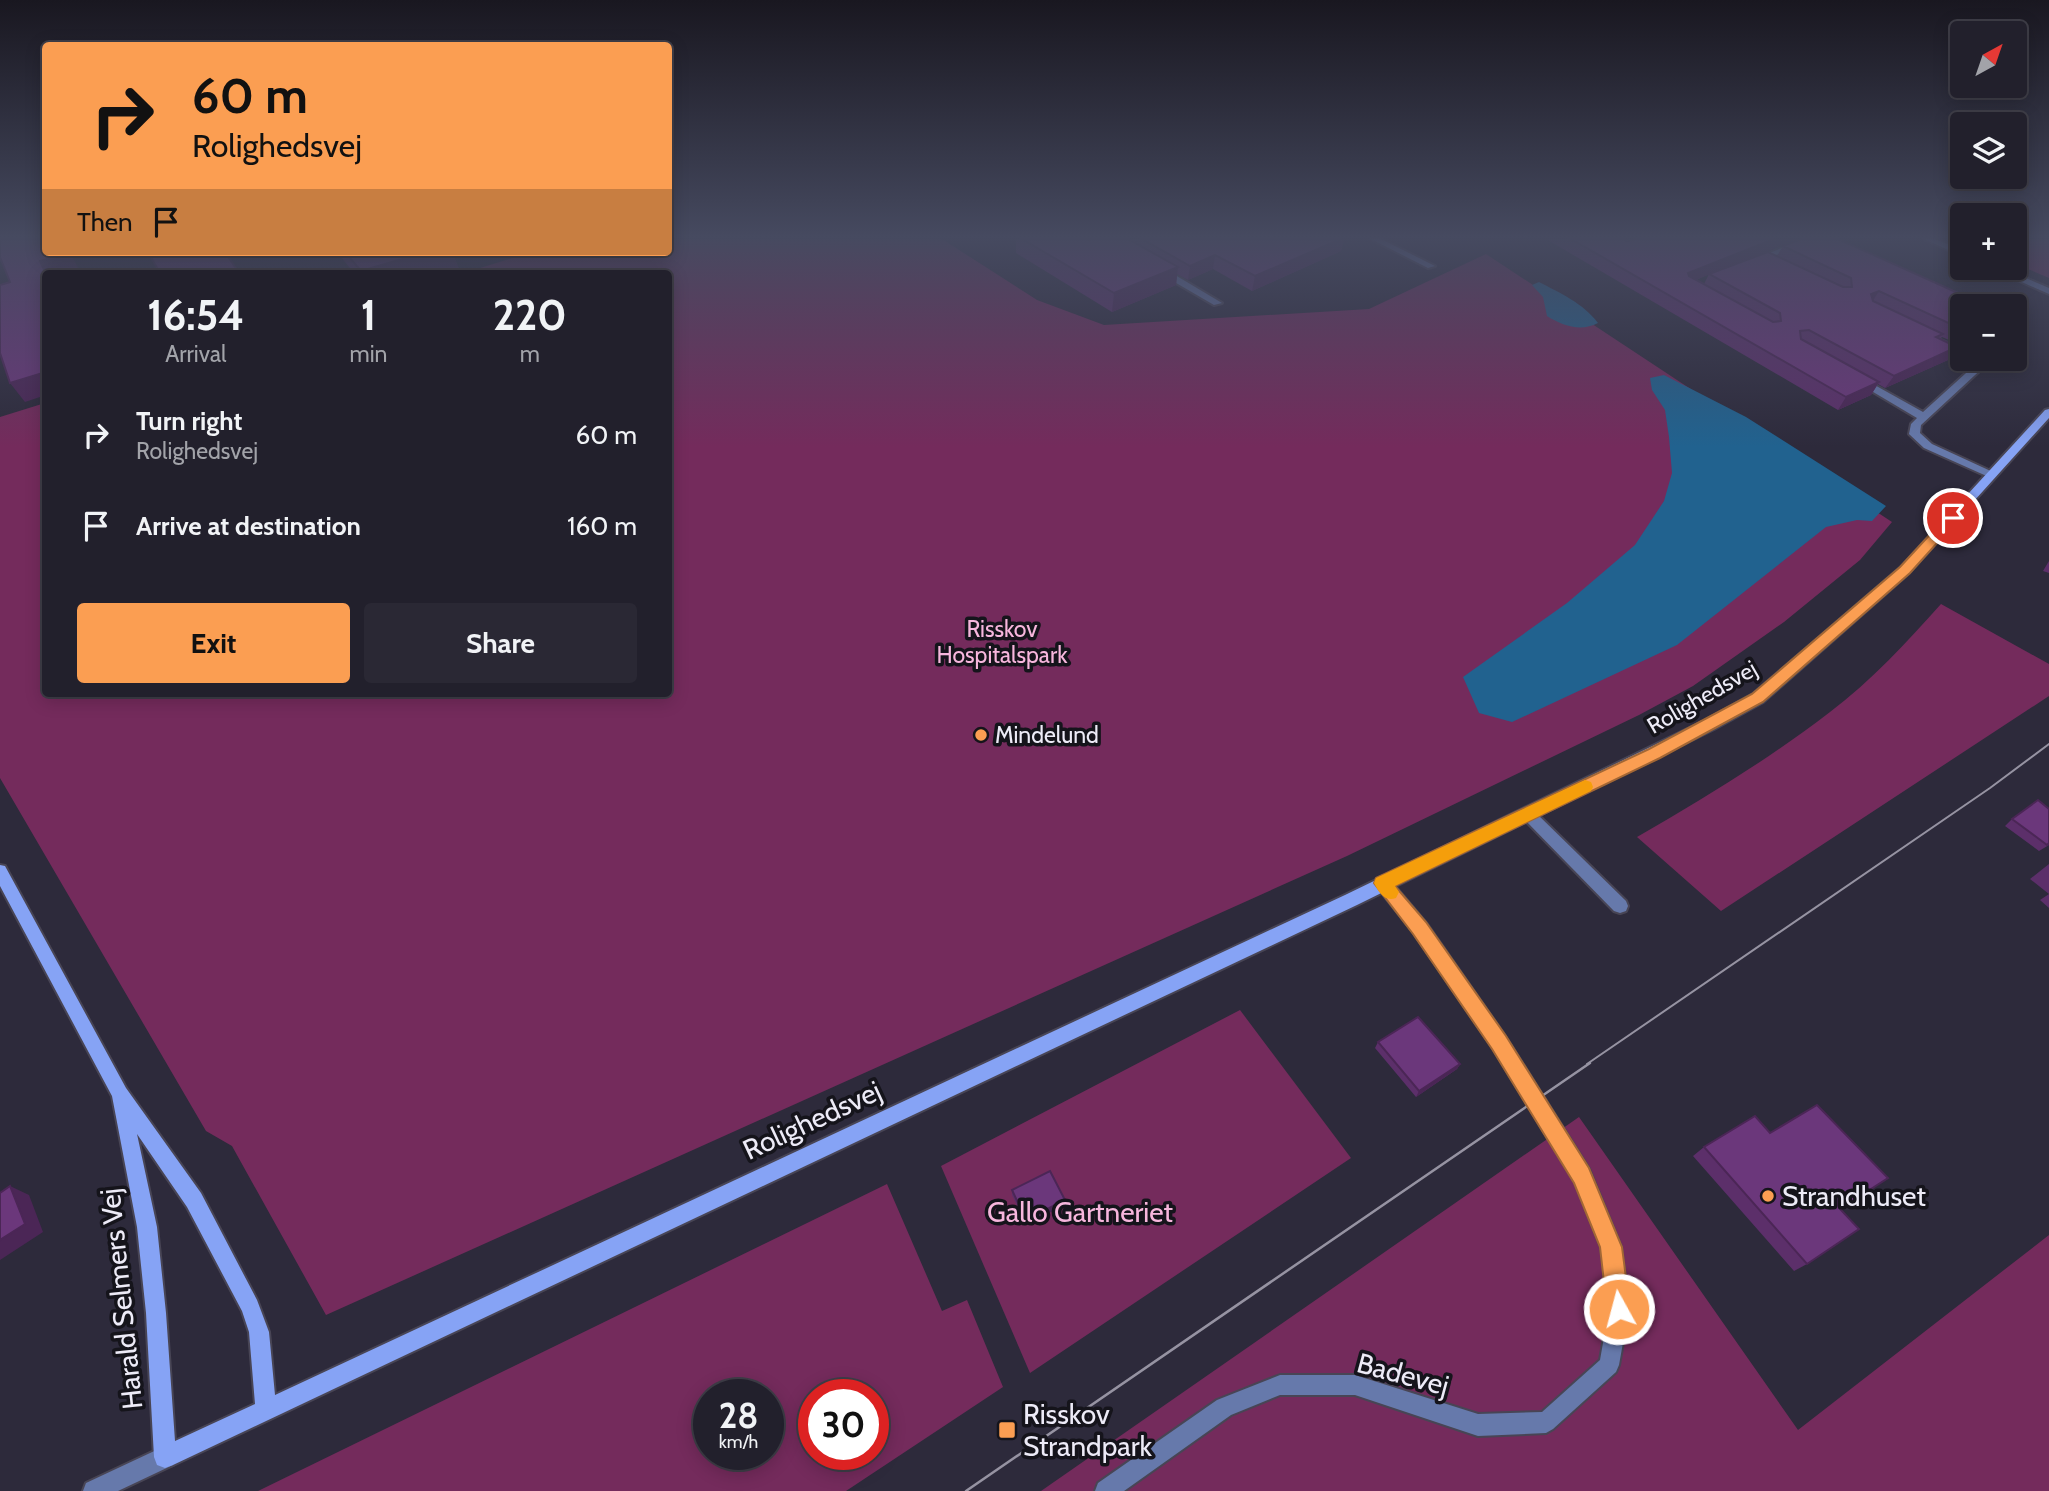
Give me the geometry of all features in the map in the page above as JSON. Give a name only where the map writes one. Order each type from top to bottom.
[{"type":"street","points":[[1927,336],[1950,347]]},
{"type":"street","points":[[1971,371],[1913,428],[1919,440],[1991,475]]},
{"type":"street","points":[[1844,373],[1923,417]]},
{"type":"street","name":"Rolighedsvej","points":[[165,1457],[1655,754],[1758,698],[1905,570],[2049,412]]},
{"type":"street","points":[[1528,814],[1620,906]]},
{"type":"street","name":"Harald Selmers Vej","points":[[0,872],[120,1094],[194,1200],[250,1307],[259,1332],[266,1409]]},
{"type":"street","name":"Badevej","points":[[1106,1491],[1224,1408],[1280,1385],[1355,1385],[1478,1425],[1546,1422],[1609,1364],[1619,1309],[1611,1247],[1582,1176],[1499,1042],[1420,928],[1383,883]]},
{"type":"street","name":"Harald Selmers Vej","points":[[120,1094],[147,1227],[156,1313],[165,1457]]},
{"type":"street","points":[[94,1491],[165,1457]]},
{"type":"green space","name":"Risskov Hospitalspark","points":[[672,309],[1060,309],[1104,325],[1370,309],[1569,309],[1892,522],[1860,560],[1784,622],[1693,686],[1639,715],[1347,856],[326,1315],[232,1146],[206,1131],[0,778],[0,417],[42,404],[42,697],[672,697]]},
{"type":"green space","points":[[1941,604],[2049,664],[2049,696],[1721,911],[1637,837],[1735,778],[1830,712],[1902,647]]},
{"type":"green space","name":"Gallo Gartneriet","points":[[1240,1010],[1351,1158],[1030,1373],[941,1166]]},
{"type":"green space","name":"Risskov Strandpark","points":[[1579,1117],[1798,1430],[2049,1235],[2049,1491],[1041,1491]]},
{"type":"green space","points":[[887,1184],[942,1311],[967,1300],[1003,1387],[889,1463],[889,1379],[798,1379],[798,1470],[878,1470],[846,1491],[258,1491]]},
{"type":"water","points":[[1545,309],[1583,309],[1598,323],[1572,327],[1547,316]]},
{"type":"water","points":[[1664,375],[1746,417],[1886,506],[1872,521],[1857,520],[1826,527],[1677,645],[1512,722],[1479,713],[1463,677],[1567,603],[1635,545],[1664,501],[1672,473],[1669,437],[1665,410],[1652,390],[1650,378]]},
{"type":"building","points":[[0,309],[42,309],[42,373],[10,383],[0,353]]},
{"type":"building","points":[[1692,309],[1748,309],[1773,322],[1781,321],[1780,313],[1772,309],[1889,309],[1943,334],[1936,337],[1950,344],[1950,350],[1894,376],[1809,330],[1800,331],[1801,339],[1879,382],[1846,397]]},
{"type":"building","points":[[1917,309],[1950,309],[1950,324]]},
{"type":"building","points":[[2038,800],[2049,809],[2047,845],[2012,819]]},
{"type":"building","points":[[1418,1017],[1460,1064],[1419,1091],[1378,1042]]},
{"type":"building","points":[[1817,1105],[1888,1178],[1840,1209],[1859,1229],[1807,1264],[1704,1147],[1755,1116],[1770,1133]]},
{"type":"building","points":[[1050,1171],[1065,1200],[1026,1220],[1012,1190]]},
{"type":"building","points":[[10,1186],[25,1224],[0,1240],[0,1193]]},
{"type":"tram line","points":[[1587,1064],[1990,788],[2049,744]]},
{"type":"tram line","points":[[966,1491],[1590,1063]]},
{"type":"slow traffic","points":[[1390,892],[1383,883],[1585,787]]},
{"type":"place","name":"Mindelund","points":[[981,735]]},
{"type":"place","name":"Strandhuset","points":[[1768,1196]]},
{"type":"place","name":"Risskov Strandpark","points":[[1007,1430]]},
{"type":"route","points":[[1619,1309],[1611,1247],[1582,1176],[1499,1042],[1420,928],[1383,883],[1655,754],[1758,698],[1905,570],[1953,518]]}]
